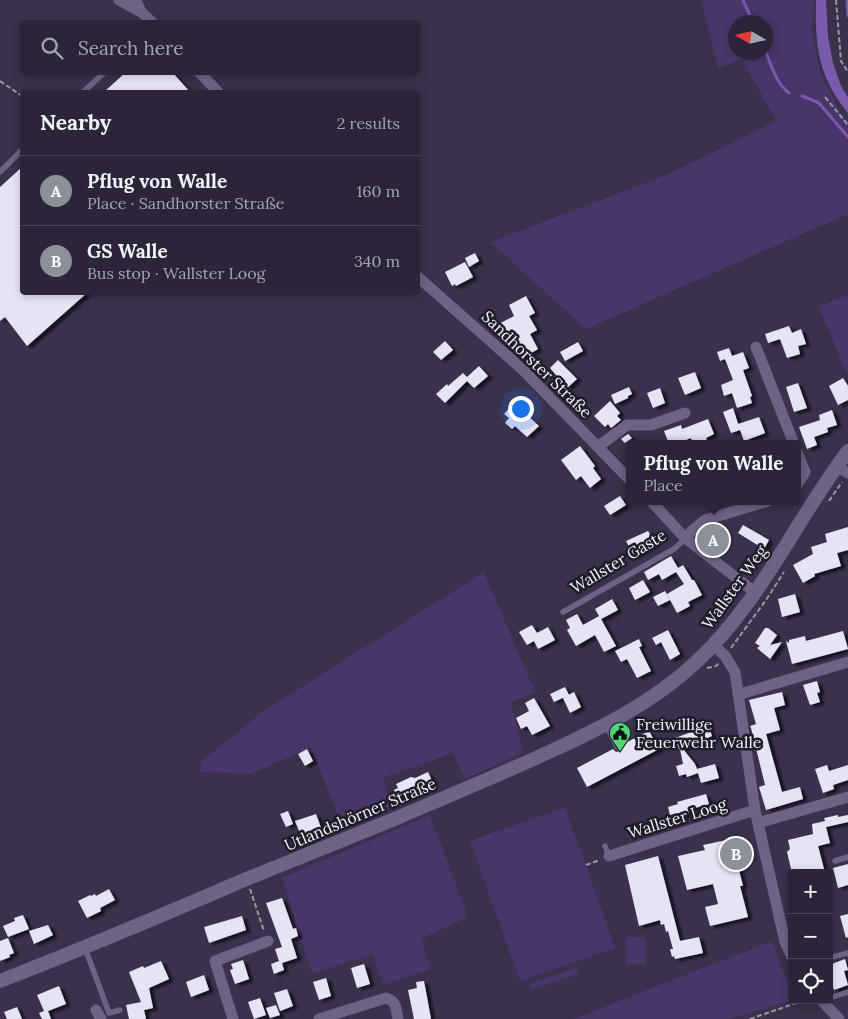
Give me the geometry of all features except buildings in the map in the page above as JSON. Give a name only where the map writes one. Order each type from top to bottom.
[{"type":"street","points":[[119,0],[141,12],[150,20]]},
{"type":"street","points":[[136,0],[141,12]]},
{"type":"street","points":[[202,75],[216,90]]},
{"type":"street","name":"Sandhorster Straße","points":[[420,279],[523,370],[626,475]]},
{"type":"street","points":[[756,347],[792,440]]},
{"type":"street","points":[[599,446],[627,425],[651,425],[685,413]]},
{"type":"street","name":"Wallster Weg","points":[[714,645],[761,596],[804,513],[842,469],[848,451]]},
{"type":"street","points":[[801,462],[805,472],[801,478]]},
{"type":"street","points":[[654,505],[685,538],[761,596]]},
{"type":"street","name":"Wallster Gaste","points":[[685,538],[705,520],[755,505]]},
{"type":"street","points":[[714,645],[725,656],[735,672],[740,694],[755,810],[788,948]]},
{"type":"street","name":"Utlandshörner Straße","points":[[0,981],[85,948],[485,781],[606,724],[650,699],[674,683],[714,645]]},
{"type":"street","points":[[740,694],[848,662]]},
{"type":"street","points":[[758,823],[848,797]]},
{"type":"street","name":"Wallster Loog","points":[[607,851],[755,810]]},
{"type":"street","points":[[233,1019],[215,961],[268,941]]},
{"type":"street","points":[[320,1019],[386,998],[395,1003],[398,1019]]},
{"type":"street","points":[[827,1004],[839,1019]]},
{"type":"lane","points":[[85,90],[102,75]]},
{"type":"lane","points":[[0,172],[20,152]]},
{"type":"lane","name":"Wallster Gaste","points":[[563,612],[674,549],[685,538]]},
{"type":"lane","points":[[606,724],[617,747]]},
{"type":"lane","points":[[835,861],[848,857]]},
{"type":"lane","points":[[85,948],[109,1013],[120,1010]]},
{"type":"lane","points":[[833,957],[848,953]]},
{"type":"lane","points":[[833,997],[848,992]]},
{"type":"path","points":[[836,0],[841,61],[848,72]]},
{"type":"path","points":[[0,81],[20,95]]},
{"type":"path","points":[[825,97],[848,125]]},
{"type":"path","points":[[725,656],[761,596]]},
{"type":"path","points":[[586,866],[607,851]]},
{"type":"path","points":[[246,880],[268,941]]},
{"type":"path","points":[[750,1019],[793,1004]]},
{"type":"shaded area","points":[[701,0],[814,0],[812,32],[820,72],[841,114],[848,121],[848,214],[586,329],[490,242],[664,176],[776,121],[743,60],[773,60],[773,15],[728,15],[728,60],[740,60],[718,69]]},
{"type":"shaded area","points":[[816,0],[826,0],[828,36],[833,63],[841,86],[848,97],[848,113],[830,86],[820,60],[816,32]]},
{"type":"shaded area","points":[[848,295],[848,376],[818,306]]},
{"type":"shaded area","points":[[484,572],[535,692],[511,702],[523,753],[465,779],[453,753],[383,778],[391,806],[342,825],[311,747],[251,774],[200,772],[201,762],[262,712]]},
{"type":"shaded area","points":[[565,807],[615,948],[520,981],[470,841]]},
{"type":"shaded area","points":[[430,815],[468,917],[421,939],[431,969],[383,985],[373,954],[312,974],[282,878]]},
{"type":"shaded area","points":[[626,937],[645,937],[646,964],[627,965]]},
{"type":"shaded area","points":[[772,941],[788,981],[788,1002],[729,1019],[573,1019]]},
{"type":"shaded area","points":[[577,967],[579,974],[532,990],[530,984]]},
{"type":"waterway","points":[[743,0],[750,15]]},
{"type":"waterway","points":[[847,0],[848,16]]},
{"type":"waterway","points":[[769,60],[778,80],[789,93]]},
{"type":"waterway","points":[[802,96],[819,103],[848,137]]},
{"type":"place","name":"Pflug von Walle","points":[[713,540]]},
{"type":"place","name":"Freiwillige Feuerwehr Walle","points":[[620,752]]},
{"type":"place","name":"GS Walle","points":[[736,854]]}]
